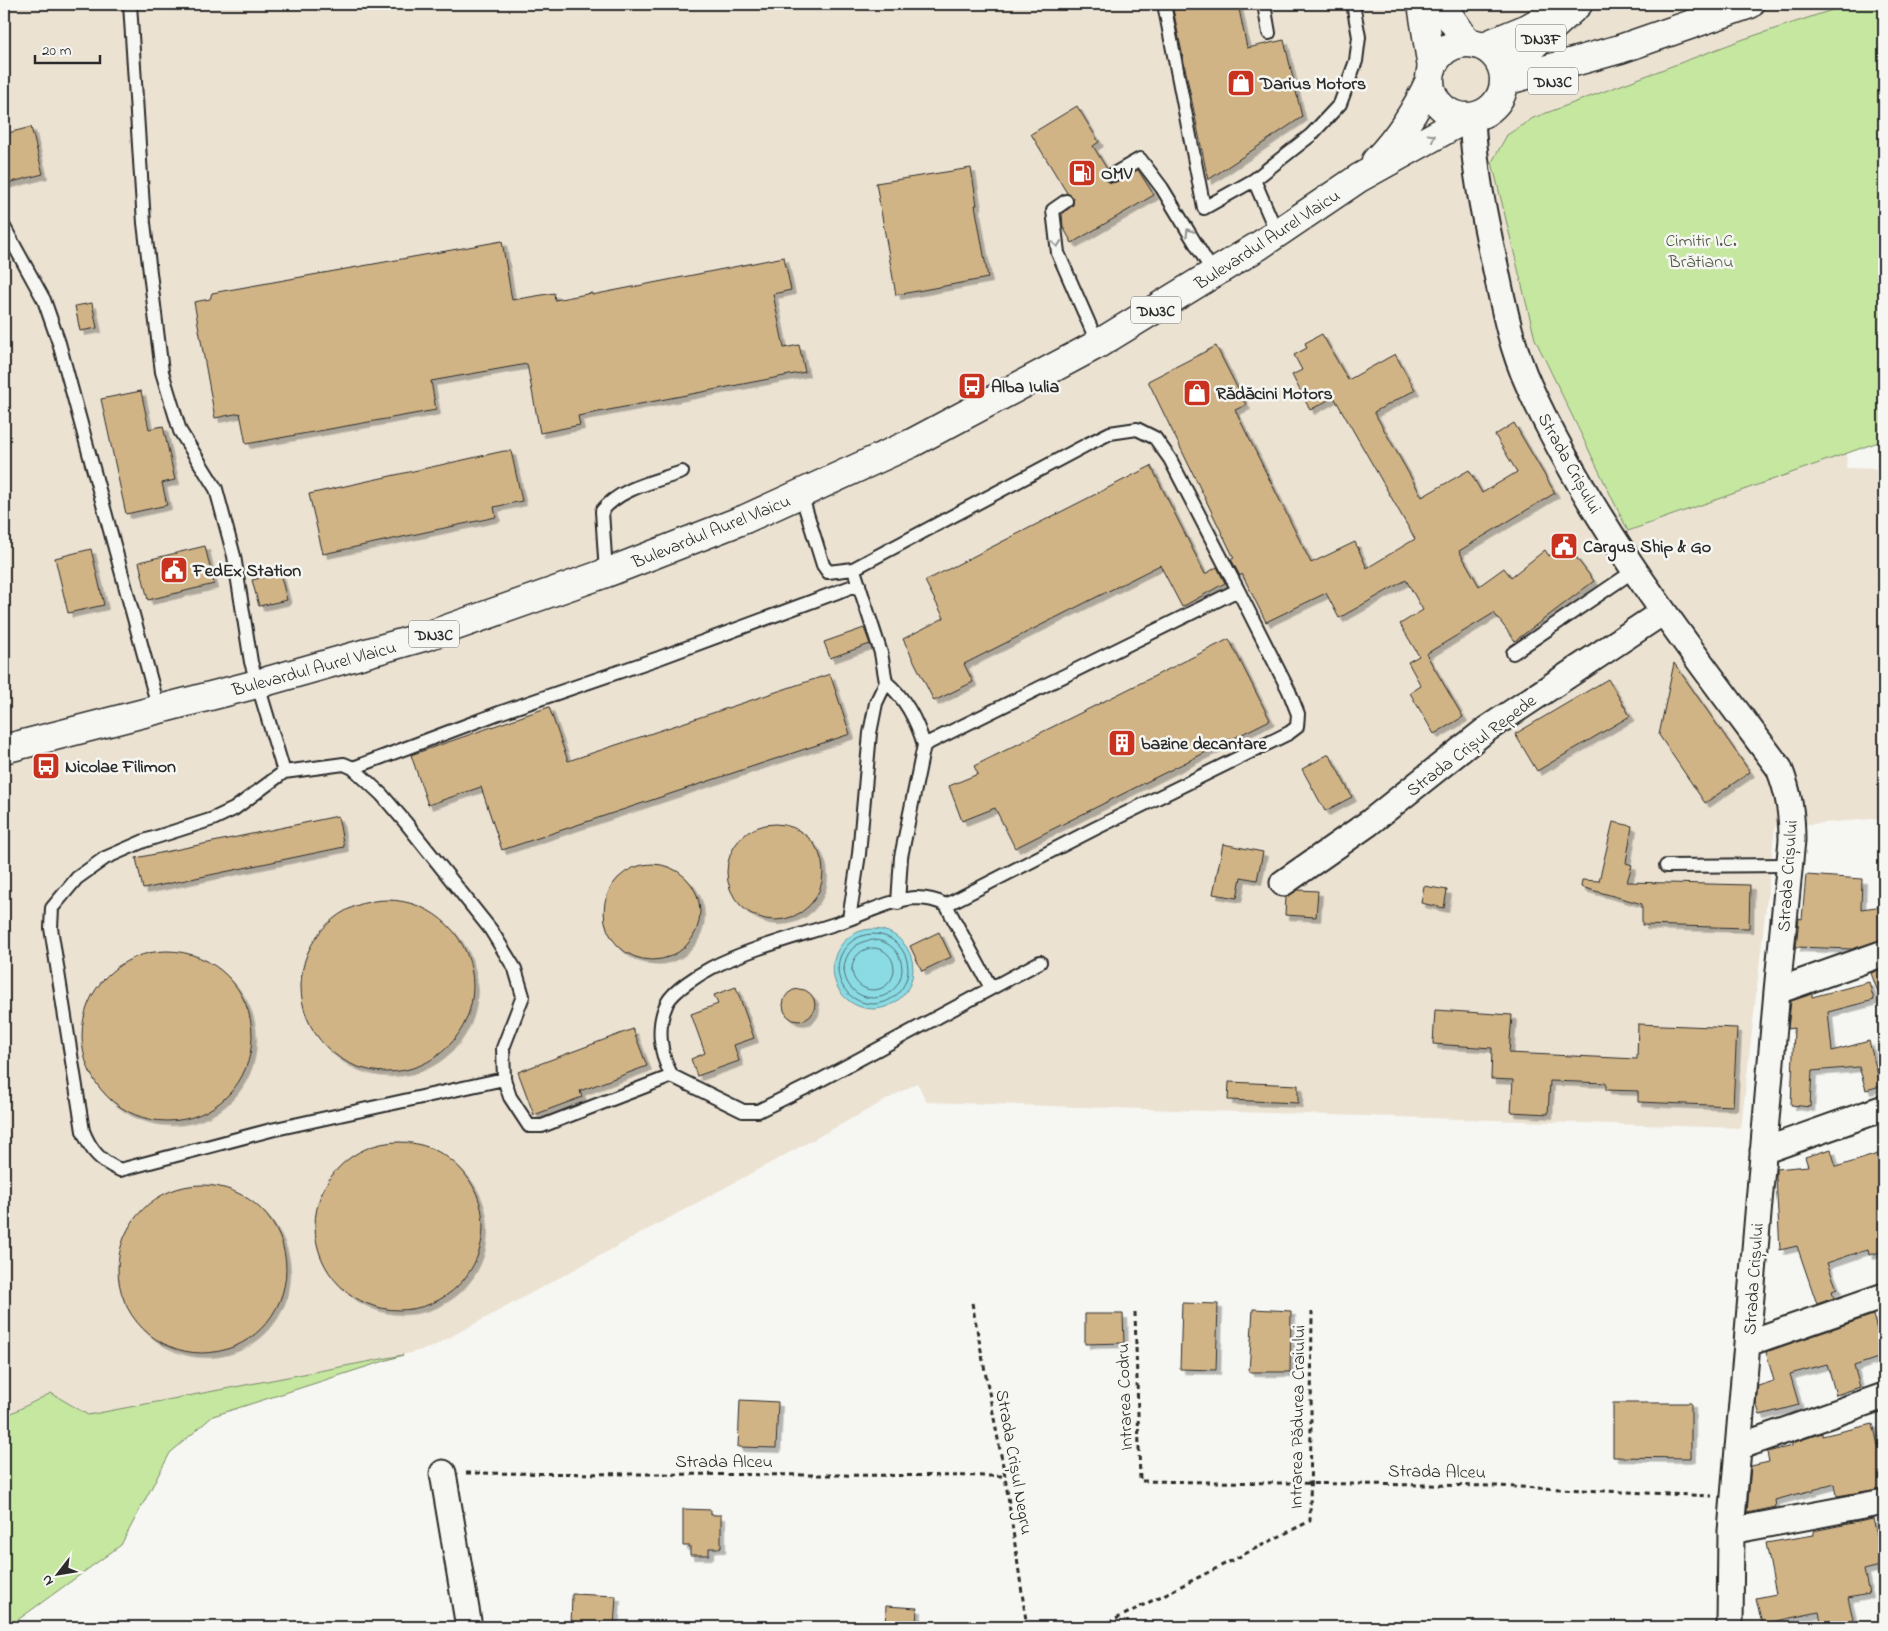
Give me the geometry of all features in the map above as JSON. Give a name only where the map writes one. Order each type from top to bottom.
[{"type":"main road","points":[[1422,4],[1432,92],[1437,102],[1446,111],[1456,116],[1475,116],[1501,98],[1504,76],[1499,60],[1475,44],[1441,4]]},
{"type":"main road","name":"DN3F","points":[[1475,44],[1528,28],[1569,4]]},
{"type":"main road","name":"DN3F","points":[[1504,76],[1578,4]]},
{"type":"main road","name":"DN3C","points":[[1475,116],[1620,49],[1735,6]]},
{"type":"main road","points":[[1431,74],[1437,58],[1445,50],[1475,44]]},
{"type":"main road","name":"DN3C","points":[[1504,76],[1620,49]]},
{"type":"main road","name":"Bulevardul Aurel Vlaicu","points":[[1359,178],[1405,128],[1418,106],[1431,74]]},
{"type":"main road","name":"Bulevardul Aurel Vlaicu","points":[[4,749],[257,684],[430,635],[606,573],[745,519],[920,439],[1098,344],[1214,274],[1359,178],[1475,116]]},
{"type":"street","name":"Strada Crișului","points":[[1475,116],[1473,153],[1479,192],[1514,347],[1528,385],[1556,442],[1587,498],[1663,612],[1778,768],[1788,790],[1792,816],[1789,865],[1731,1531],[1730,1627]]},
{"type":"street","name":"Strada Crișul Repede","points":[[1283,883],[1369,823],[1487,729],[1663,612]]},
{"type":"street","points":[[1777,991],[1884,952]]},
{"type":"street","points":[[1763,1151],[1884,1108]]},
{"type":"street","points":[[1748,1343],[1884,1296]]},
{"type":"street","points":[[1738,1447],[1884,1396]]},
{"type":"street","points":[[443,1473],[469,1627]]},
{"type":"street","points":[[1731,1531],[1884,1502]]},
{"type":"lane","points":[[130,4],[144,223],[162,372],[180,432],[216,489],[234,556],[251,662],[284,772]]},
{"type":"lane","points":[[1164,4],[1204,208],[1254,180],[1311,135],[1340,104],[1356,61],[1359,37],[1353,4]]},
{"type":"lane","points":[[1264,4],[1269,33]]},
{"type":"lane","points":[[1112,175],[1140,159],[1162,188],[1214,274]]},
{"type":"lane","points":[[1254,180],[1277,233]]},
{"type":"lane","points":[[1066,201],[1053,210],[1058,253],[1098,344]]},
{"type":"lane","points":[[4,227],[44,300],[59,343],[159,710]]},
{"type":"lane","points":[[801,494],[823,565],[828,572],[853,568],[1110,433],[1137,429],[1155,438],[1170,458],[1289,691],[1298,714],[1297,727],[1289,733],[1094,829],[946,905]]},
{"type":"lane","points":[[606,573],[602,511],[610,501],[626,492],[682,472]]},
{"type":"lane","points":[[853,568],[881,653],[886,682],[904,701],[920,729],[924,745],[901,856],[898,903]]},
{"type":"lane","points":[[1513,653],[1635,570]]},
{"type":"lane","points":[[353,768],[499,712],[659,658],[859,584]]},
{"type":"lane","points":[[924,745],[1238,590]]},
{"type":"lane","points":[[850,919],[859,854],[870,733],[876,704],[886,682]]},
{"type":"lane","points":[[504,1078],[271,1130],[120,1170],[105,1163],[95,1154],[82,1131],[51,928],[52,908],[77,878],[105,858],[144,841],[213,819],[234,809],[284,772],[344,764],[353,768],[382,795],[432,854],[491,930],[515,969],[523,996],[503,1048],[504,1078],[510,1097],[529,1126],[542,1126],[560,1120],[672,1076]]},
{"type":"lane","points":[[1666,866],[1789,865]]},
{"type":"lane","points":[[991,988],[946,905],[934,900],[915,898],[713,967],[693,978],[668,1002],[660,1031],[664,1061],[672,1076],[743,1111],[758,1111],[814,1084],[1040,962]]},
{"type":"path","name":"Strada Crișul Negru","points":[[972,1303],[1005,1476],[1027,1627]]},
{"type":"path","name":"Intrarea Codru","points":[[1135,1312],[1140,1481]]},
{"type":"path","name":"Intrarea Pădurea Craiului","points":[[1100,1627],[1310,1521],[1312,1312]]},
{"type":"path","name":"Strada Alceu","points":[[443,1473],[1005,1476]]},
{"type":"path","name":"Strada Alceu","points":[[1140,1481],[1497,1486],[1734,1497]]},
{"type":"shaded area","points":[[4,4],[1850,4],[1744,39],[1533,118],[1492,162],[1535,339],[1628,531],[1847,453],[1846,468],[1884,469],[1884,818],[1775,827],[1741,1128],[927,1102],[917,1083],[432,1347],[403,1355],[88,1415],[51,1393],[4,1417]]},
{"type":"green space","name":"Cimitir I.C. Brătianu","points":[[1850,4],[1884,4],[1884,440],[1628,531],[1535,339],[1492,162],[1507,135],[1533,118],[1744,39]]},
{"type":"green space","points":[[403,1355],[213,1416],[170,1453],[121,1545],[8,1627],[4,1627],[4,1417],[51,1393],[88,1415]]},
{"type":"water","points":[[873,929],[888,932],[901,941],[910,954],[913,969],[910,984],[901,997],[888,1006],[873,1009],[858,1006],[845,997],[836,984],[833,969],[836,954],[845,941],[858,932]]},
{"type":"building","name":"Darius Motors","points":[[1172,4],[1238,4],[1247,48],[1284,40],[1302,117],[1208,180]]},
{"type":"building","name":"OMV","points":[[1077,106],[1099,142],[1093,146],[1107,169],[1104,174],[1105,179],[1111,183],[1116,182],[1138,170],[1154,195],[1072,243],[1063,227],[1062,214],[1073,205],[1073,197],[1067,193],[1031,134]]},
{"type":"building","points":[[31,127],[43,174],[4,184],[4,134]]},
{"type":"building","points":[[971,168],[977,205],[975,205],[988,278],[896,295],[876,183]]},
{"type":"building","points":[[502,241],[512,300],[554,293],[555,300],[592,293],[592,295],[784,257],[791,290],[773,294],[784,348],[799,345],[805,372],[578,416],[580,425],[540,433],[527,364],[431,381],[436,410],[246,444],[240,413],[215,418],[194,302],[210,299],[212,293]]},
{"type":"building","points":[[92,303],[97,328],[80,331],[75,306]]},
{"type":"building","points":[[1322,334],[1348,380],[1395,354],[1415,390],[1374,412],[1422,497],[1469,470],[1482,493],[1517,472],[1495,435],[1514,423],[1555,493],[1459,551],[1479,586],[1504,568],[1511,577],[1545,550],[1549,556],[1565,543],[1594,581],[1515,641],[1494,613],[1426,654],[1463,717],[1434,734],[1410,693],[1421,686],[1408,662],[1419,656],[1400,624],[1423,610],[1406,580],[1339,618],[1326,593],[1266,622],[1242,574],[1240,576],[1231,559],[1234,558],[1148,381],[1216,346],[1246,405],[1235,410],[1311,563],[1355,542],[1367,568],[1415,539],[1334,397],[1310,410],[1292,375],[1302,370],[1294,355],[1307,348],[1305,343]]},
{"type":"building","points":[[141,391],[149,429],[163,426],[175,480],[162,483],[167,505],[126,514],[101,399]]},
{"type":"building","points":[[511,451],[522,501],[494,507],[496,517],[323,554],[309,494]]},
{"type":"building","points":[[1151,466],[1205,574],[1217,567],[1225,583],[1182,607],[1160,565],[964,664],[973,682],[934,701],[903,639],[944,618],[925,581]]},
{"type":"building","points":[[205,546],[214,584],[148,600],[139,562]]},
{"type":"building","points":[[91,549],[104,605],[68,613],[55,558]]},
{"type":"building","points":[[280,573],[287,600],[259,606],[252,580]]},
{"type":"building","points":[[864,628],[870,644],[830,658],[824,642]]},
{"type":"building","name":"bazine decantare","points":[[1229,639],[1270,720],[1015,848],[995,808],[962,821],[949,786],[978,774],[974,766]]},
{"type":"building","points":[[1674,663],[1750,772],[1705,803],[1659,735]]},
{"type":"building","points":[[830,674],[850,734],[502,850],[481,787],[428,805],[411,755],[549,707],[568,761]]},
{"type":"building","points":[[1608,679],[1630,716],[1537,771],[1515,734]]},
{"type":"building","points":[[1329,754],[1352,797],[1325,811],[1302,769]]},
{"type":"building","points":[[338,816],[344,847],[143,889],[136,858]]},
{"type":"building","points":[[1613,822],[1632,826],[1626,863],[1632,865],[1627,882],[1750,885],[1749,928],[1642,925],[1642,904],[1581,887],[1582,880],[1599,881]]},
{"type":"building","points":[[775,824],[793,828],[809,838],[819,854],[823,872],[819,890],[809,906],[793,916],[775,920],[757,916],[741,906],[731,890],[727,872],[731,854],[741,838],[757,828]]},
{"type":"building","points":[[1223,844],[1263,852],[1257,880],[1241,877],[1237,898],[1213,894]]},
{"type":"building","points":[[652,864],[671,867],[686,878],[697,893],[700,912],[697,931],[686,946],[671,957],[652,960],[633,957],[618,946],[607,931],[604,912],[607,893],[618,878],[633,867]]},
{"type":"building","points":[[1806,875],[1862,879],[1861,909],[1884,906],[1884,939],[1852,949],[1796,947],[1799,918],[1802,919]]},
{"type":"building","points":[[1424,886],[1447,890],[1444,908],[1421,903]]},
{"type":"building","points":[[1298,890],[1318,891],[1316,917],[1285,915],[1286,897]]},
{"type":"building","points":[[379,900],[395,900],[420,906],[428,910],[442,919],[454,931],[467,953],[473,986],[467,1019],[454,1041],[442,1053],[420,1066],[395,1072],[379,1072],[354,1066],[346,1062],[332,1053],[320,1041],[307,1019],[301,994],[301,978],[307,953],[311,945],[320,931],[332,919],[354,906]]},
{"type":"building","points":[[939,932],[951,957],[922,971],[910,946]]},
{"type":"building","points":[[175,951],[200,957],[221,970],[233,982],[249,1011],[252,1036],[251,1053],[246,1069],[233,1090],[221,1102],[192,1118],[159,1121],[134,1115],[113,1102],[101,1090],[85,1061],[82,1028],[88,1003],[101,982],[113,970],[142,954]]},
{"type":"building","points":[[1884,968],[1884,1003],[1882,1003],[1871,973]]},
{"type":"building","points":[[1869,982],[1874,1000],[1828,1012],[1832,1051],[1869,1041],[1881,1086],[1866,1090],[1859,1067],[1812,1071],[1810,1107],[1791,1105],[1794,1028],[1788,1029],[1791,1001],[1812,994],[1812,997]]},
{"type":"building","points":[[736,987],[754,1038],[734,1045],[739,1061],[697,1076],[691,1059],[705,1053],[691,1014],[718,1004],[714,995]]},
{"type":"building","points":[[799,989],[811,993],[815,1005],[811,1017],[799,1021],[787,1017],[783,1005],[787,993]]},
{"type":"building","points":[[1435,1010],[1512,1015],[1509,1053],[1637,1059],[1638,1024],[1737,1028],[1733,1106],[1638,1102],[1638,1091],[1606,1090],[1606,1083],[1550,1081],[1548,1114],[1511,1112],[1513,1080],[1491,1079],[1492,1048],[1433,1044]]},
{"type":"building","points":[[633,1029],[647,1066],[580,1091],[582,1097],[534,1115],[518,1072]]},
{"type":"building","points":[[1229,1082],[1298,1085],[1298,1103],[1228,1100]]},
{"type":"building","points":[[399,1142],[423,1146],[438,1152],[452,1161],[464,1173],[473,1187],[479,1202],[483,1226],[479,1250],[473,1265],[464,1279],[452,1291],[438,1300],[423,1306],[399,1310],[375,1306],[360,1300],[346,1291],[334,1279],[325,1265],[319,1250],[315,1226],[319,1202],[325,1187],[334,1173],[346,1161],[360,1152],[375,1146]]},
{"type":"building","points":[[1831,1149],[1836,1167],[1884,1152],[1884,1251],[1869,1255],[1868,1249],[1827,1263],[1837,1289],[1832,1291],[1834,1298],[1817,1304],[1797,1246],[1780,1250],[1776,1169],[1808,1166],[1805,1157]]},
{"type":"building","points":[[210,1185],[234,1191],[262,1209],[280,1237],[285,1253],[285,1285],[280,1301],[262,1329],[249,1339],[226,1350],[194,1353],[170,1347],[142,1329],[132,1316],[121,1293],[118,1261],[124,1237],[142,1209],[155,1199],[178,1188]]},
{"type":"building","points":[[1182,1303],[1218,1304],[1216,1370],[1180,1369]]},
{"type":"building","points":[[1253,1309],[1291,1311],[1290,1372],[1249,1372]]},
{"type":"building","points":[[1085,1314],[1123,1314],[1124,1343],[1085,1344]]},
{"type":"building","points":[[1873,1315],[1884,1356],[1854,1366],[1860,1387],[1836,1395],[1827,1364],[1790,1374],[1799,1405],[1760,1415],[1756,1403],[1758,1386],[1774,1381],[1766,1352]]},
{"type":"building","points":[[740,1400],[778,1402],[776,1448],[738,1447]]},
{"type":"building","points":[[1613,1403],[1691,1403],[1691,1458],[1613,1457]]},
{"type":"building","points":[[1873,1424],[1878,1445],[1882,1444],[1884,1455],[1884,1488],[1837,1496],[1835,1484],[1775,1500],[1776,1507],[1747,1513],[1751,1466],[1769,1462],[1767,1452],[1792,1446],[1792,1443],[1822,1433],[1822,1436]]},
{"type":"building","points":[[683,1509],[711,1510],[711,1515],[721,1515],[721,1548],[709,1548],[709,1555],[690,1555],[690,1546],[683,1546]]},
{"type":"building","points":[[1873,1519],[1880,1547],[1884,1546],[1884,1565],[1864,1570],[1869,1594],[1848,1598],[1855,1627],[1822,1627],[1819,1612],[1762,1624],[1756,1598],[1776,1594],[1766,1543],[1814,1535],[1813,1531]]},
{"type":"building","points":[[572,1594],[616,1596],[614,1627],[571,1627]]},
{"type":"building","points":[[886,1606],[917,1608],[916,1627],[885,1627]]},
{"type":"place","name":"Darius Motors","points":[[1241,83]]},
{"type":"place","name":"OMV","points":[[1082,173]]},
{"type":"place","name":"Alba Iulia","points":[[972,386]]},
{"type":"place","name":"Rădăcini Motors","points":[[1197,393]]},
{"type":"place","name":"Cargus Ship & Go","points":[[1564,546]]},
{"type":"place","name":"FedEx Station","points":[[174,570]]},
{"type":"place","name":"bazine decantare","points":[[1122,743]]},
{"type":"place","name":"Nicolae Filimon","points":[[46,766]]}]
